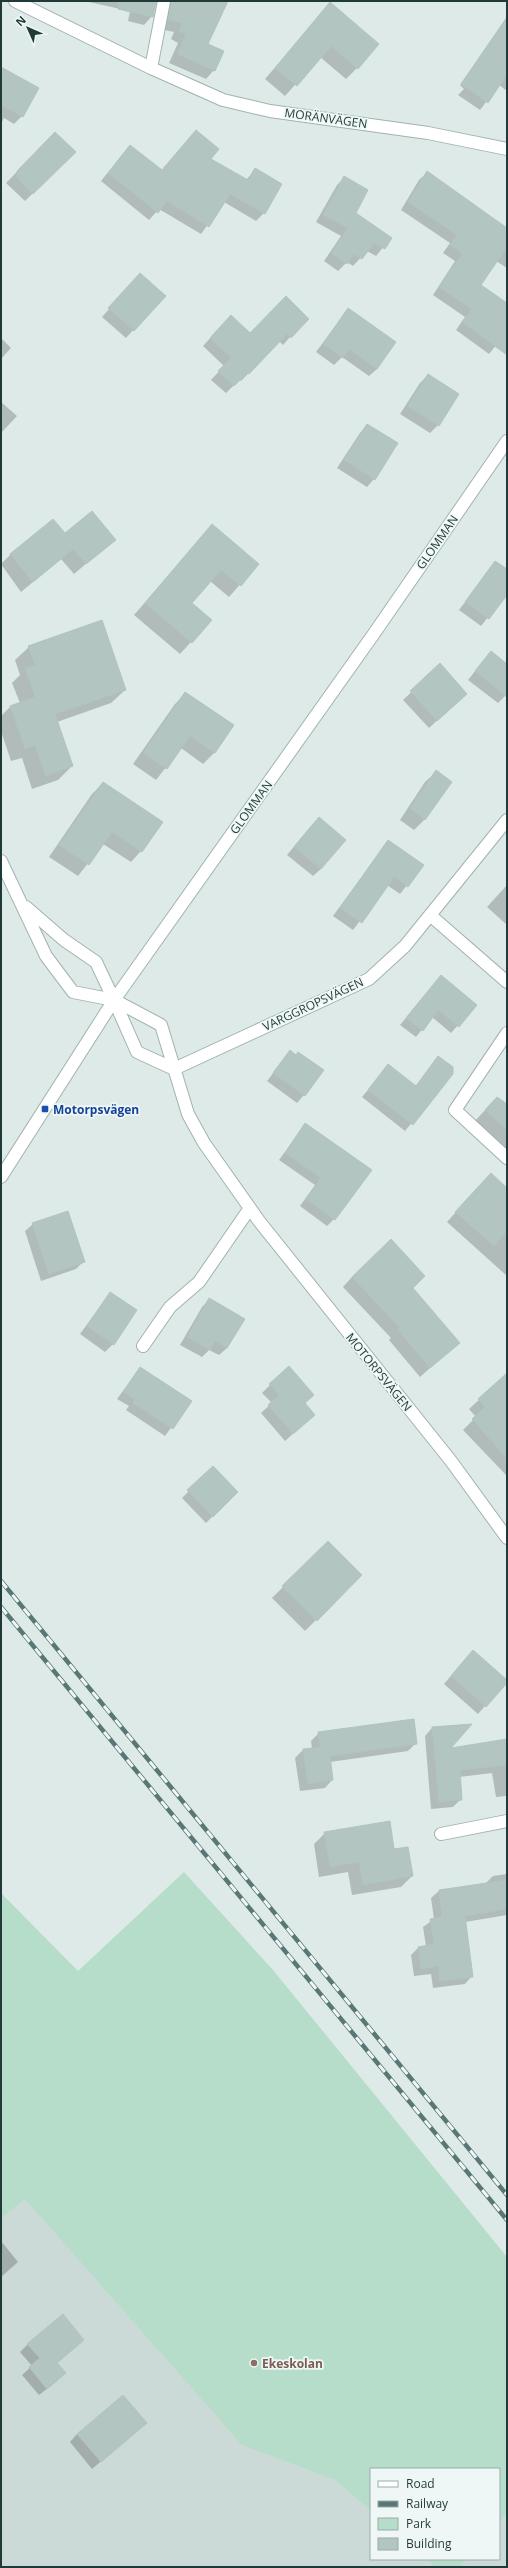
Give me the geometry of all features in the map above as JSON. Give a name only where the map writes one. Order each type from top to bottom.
[{"type":"street","name":"MORÄNVÄGEN","points":[[15,1],[151,68],[223,100],[270,111],[428,132],[507,149]]},
{"type":"street","points":[[151,68],[164,1]]},
{"type":"street","name":"GLOMMAN","points":[[1,1177],[114,1000],[373,635],[507,441]]},
{"type":"street","name":"VARGGROPSVÄGEN","points":[[174,1069],[369,978],[406,946],[505,825]]},
{"type":"street","name":"MOTORPSVÄGEN","points":[[1,861],[24,905],[46,956],[73,992],[114,1000],[161,1025],[188,1114],[204,1143],[250,1208],[358,1347],[451,1461],[507,1538]]},
{"type":"street","points":[[24,905],[64,940],[96,962],[138,1052],[174,1069]]},
{"type":"street","points":[[430,915],[507,982]]},
{"type":"street","points":[[507,1033],[455,1110],[507,1158]]},
{"type":"street","points":[[143,1346],[170,1307],[199,1282],[250,1208]]},
{"type":"street","points":[[441,1834],[507,1821]]},
{"type":"shaded area","name":"Ekeskolan","points":[[1,2184],[507,2257],[507,2567],[1,2567]]},
{"type":"green space","name":"Ekeskolan","points":[[184,1872],[273,1970],[507,2257],[507,2513],[500,2521],[500,2468],[370,2468],[370,2510],[336,2480],[242,2445],[25,2199],[1,2218],[1,1893],[78,1971]]},
{"type":"green space","points":[[427,2560],[466,2560],[460,2567],[435,2567]]},
{"type":"building","points":[[119,1],[156,1],[153,17],[118,9]]},
{"type":"building","points":[[171,1],[228,1],[208,44],[224,51],[215,71],[177,54],[186,34],[179,31],[182,23],[168,20]]},
{"type":"building","points":[[330,2],[379,44],[358,69],[331,46],[297,86],[275,68]]},
{"type":"building","points":[[507,17],[507,74],[488,103],[461,84]]},
{"type":"building","points":[[1,67],[39,88],[23,117],[1,105]]},
{"type":"building","points":[[196,130],[219,149],[211,159],[248,180],[255,168],[282,184],[265,214],[230,194],[209,227],[167,201],[158,213],[108,173],[130,145],[162,170]]},
{"type":"building","points":[[55,132],[76,152],[33,194],[17,178],[17,171]]},
{"type":"building","points":[[427,171],[507,228],[507,247],[481,285],[507,303],[507,355],[462,322],[472,309],[439,287],[462,254],[450,245],[457,235],[408,202]]},
{"type":"building","points":[[344,176],[368,190],[356,213],[392,238],[385,249],[374,243],[362,259],[354,254],[347,264],[331,253],[348,228],[323,215]]},
{"type":"building","points":[[140,273],[166,296],[134,331],[108,308]]},
{"type":"building","points":[[286,296],[309,319],[291,338],[287,334],[249,374],[247,373],[234,386],[218,371],[231,358],[210,338],[231,315],[250,333]]},
{"type":"building","points":[[348,308],[396,342],[377,369],[349,349],[343,358],[323,344]]},
{"type":"building","points":[[428,374],[459,394],[439,426],[407,406]]},
{"type":"building","points":[[367,424],[398,443],[375,480],[344,460]]},
{"type":"building","points":[[92,511],[116,540],[86,564],[73,549],[33,582],[10,554],[53,519],[65,533]]},
{"type":"building","points":[[212,524],[259,564],[241,586],[221,570],[192,603],[212,620],[192,643],[145,603]]},
{"type":"building","points":[[495,561],[507,569],[507,595],[489,619],[465,602]]},
{"type":"building","points":[[102,620],[126,690],[55,714],[73,766],[46,776],[35,745],[25,749],[10,706],[35,697],[25,668],[35,665],[28,646]]},
{"type":"building","points":[[491,651],[507,664],[507,697],[475,671]]},
{"type":"building","points":[[440,663],[467,694],[437,721],[410,691]]},
{"type":"building","points":[[185,692],[234,725],[215,753],[190,736],[167,769],[143,753]]},
{"type":"building","points":[[436,770],[452,782],[425,820],[410,808]]},
{"type":"building","points":[[103,782],[163,822],[142,852],[112,832],[89,865],[59,845]]},
{"type":"building","points":[[319,817],[346,840],[321,869],[294,847]]},
{"type":"building","points":[[388,840],[424,865],[408,887],[394,877],[362,923],[340,908]]},
{"type":"building","points":[[441,975],[477,1005],[459,1027],[438,1010],[423,1031],[406,1018]]},
{"type":"building","points":[[290,1050],[296,1055],[298,1052],[324,1070],[305,1096],[273,1073]]},
{"type":"building","points":[[438,1056],[453,1067],[453,1074],[413,1125],[368,1090],[388,1064],[416,1086]]},
{"type":"building","points":[[497,1097],[507,1104],[507,1130],[485,1110]]},
{"type":"building","points":[[305,1123],[372,1170],[335,1220],[306,1199],[321,1178],[285,1153]]},
{"type":"building","points":[[491,1173],[507,1188],[507,1231],[494,1246],[455,1212]]},
{"type":"building","points":[[68,1211],[85,1262],[49,1274],[32,1223]]},
{"type":"building","points":[[391,1239],[425,1276],[413,1288],[460,1343],[430,1368],[398,1330],[400,1328],[352,1277]]},
{"type":"building","points":[[110,1292],[137,1310],[114,1345],[87,1326]]},
{"type":"building","points":[[209,1298],[245,1319],[227,1348],[215,1341],[210,1350],[187,1337]]},
{"type":"building","points":[[289,1366],[314,1395],[305,1403],[315,1415],[293,1434],[268,1405],[279,1395],[269,1384]]},
{"type":"building","points":[[140,1367],[192,1401],[173,1429],[133,1403],[135,1399],[123,1392]]},
{"type":"building","points":[[507,1373],[507,1459],[472,1419],[485,1407],[478,1399]]},
{"type":"building","points":[[213,1466],[238,1492],[213,1517],[187,1490]]},
{"type":"building","points":[[328,1541],[362,1575],[317,1621],[282,1586]]},
{"type":"building","points":[[473,1650],[507,1680],[507,1683],[486,1707],[451,1676]]},
{"type":"building","points":[[414,1719],[417,1744],[330,1756],[333,1780],[308,1784],[303,1749],[320,1747],[318,1732]]},
{"type":"building","points":[[472,1724],[451,1748],[507,1739],[507,1765],[460,1770],[462,1800],[439,1802],[432,1727]]},
{"type":"building","points":[[390,1821],[394,1849],[408,1847],[413,1876],[363,1885],[359,1862],[330,1867],[324,1832]]},
{"type":"building","points":[[507,1880],[507,1909],[465,1916],[473,1977],[440,1981],[438,1966],[421,1969],[418,1947],[434,1944],[430,1919],[442,1917],[439,1890]]},
{"type":"building","points":[[63,2314],[84,2340],[57,2363],[66,2373],[47,2389],[29,2367],[40,2358],[27,2344]]},
{"type":"building","points":[[123,2395],[147,2423],[101,2462],[77,2434]]},
{"type":"railway","points":[[1,1581],[507,2195]]},
{"type":"railway","points":[[1,1607],[507,2220]]},
{"type":"place","name":"Motorpsvägen","points":[[45,1109]]},
{"type":"place","name":"Ekeskolan","points":[[254,2363]]}]
